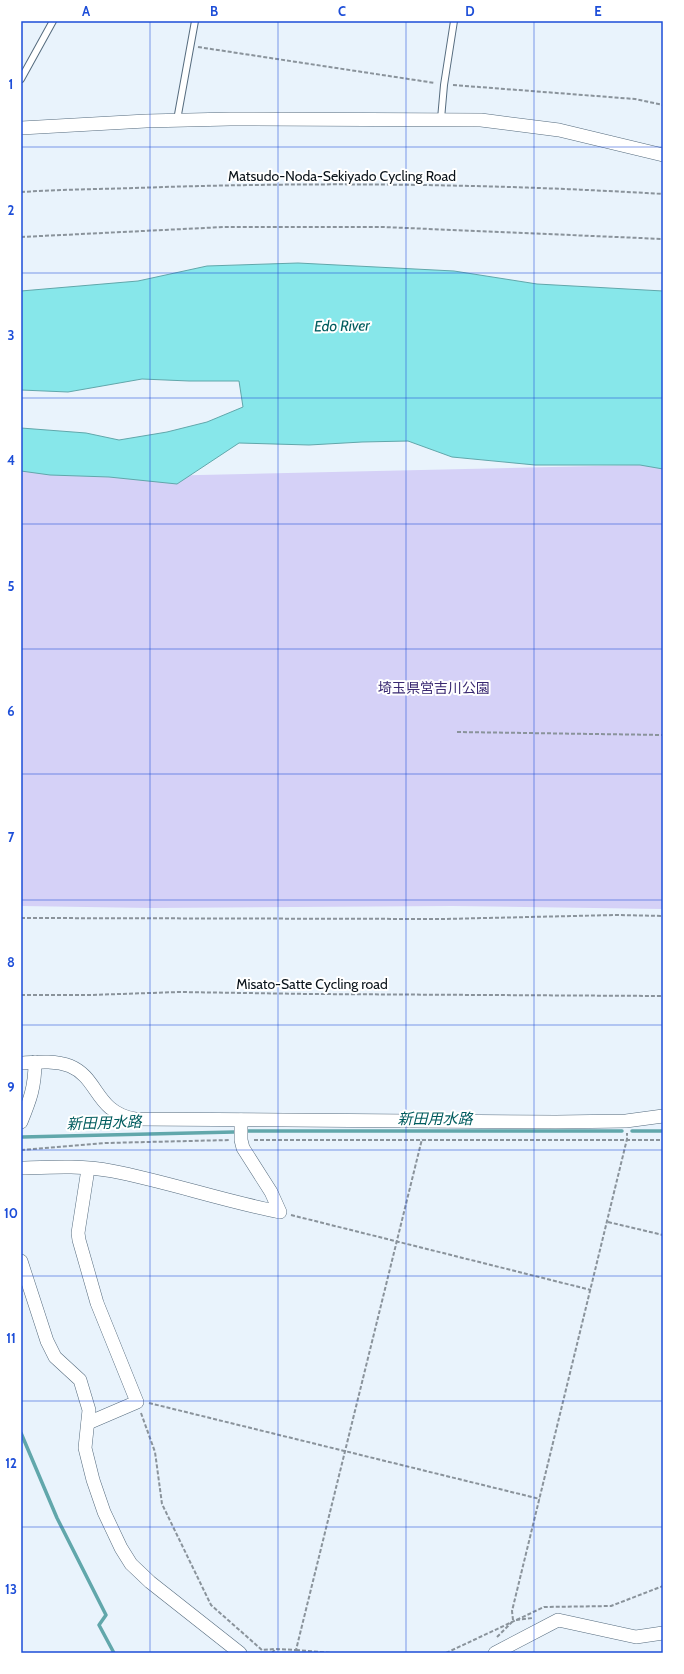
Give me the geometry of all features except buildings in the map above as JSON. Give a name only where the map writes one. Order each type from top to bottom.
[{"type":"street","points":[[21,128],[177,120],[292,118],[481,120],[559,130],[663,156]]},
{"type":"street","points":[[21,1122],[32,1095],[35,1077],[35,1062]]},
{"type":"street","points":[[21,1063],[55,1063],[71,1066],[86,1079],[107,1106],[125,1117],[135,1119],[556,1122],[626,1121],[663,1116]]},
{"type":"street","points":[[241,1120],[241,1140],[243,1148],[271,1192],[280,1212]]},
{"type":"street","points":[[21,1168],[63,1166],[111,1171],[254,1207],[280,1212]]},
{"type":"street","points":[[88,1168],[78,1233],[79,1240],[97,1303],[137,1402],[88,1423]]},
{"type":"street","points":[[21,1261],[47,1341],[55,1357],[80,1380],[89,1410],[85,1448],[92,1480],[104,1512],[121,1548],[131,1564],[150,1582],[240,1653]]},
{"type":"street","points":[[495,1653],[558,1620],[636,1637],[663,1633]]},
{"type":"lane","points":[[21,79],[53,21]]},
{"type":"lane","points":[[177,120],[195,21]]},
{"type":"lane","points":[[441,119],[444,85],[454,21]]},
{"type":"path","points":[[191,45],[444,85],[635,99],[663,105]]},
{"type":"path","name":"Matsudo-Noda-Sekiyado Cycling Road","points":[[21,192],[232,185],[381,184],[570,188],[663,194]]},
{"type":"path","points":[[21,238],[232,227],[383,227],[663,239]]},
{"type":"path","points":[[457,732],[663,735]]},
{"type":"path","points":[[21,918],[443,919],[616,915],[663,916]]},
{"type":"path","points":[[21,995],[90,995],[180,992],[663,996]]},
{"type":"path","points":[[513,1620],[512,1611],[627,1139],[626,1121]]},
{"type":"path","points":[[296,1650],[422,1139]]},
{"type":"path","points":[[21,1150],[106,1143],[241,1140],[663,1140]]},
{"type":"path","points":[[280,1212],[591,1290]]},
{"type":"path","points":[[608,1222],[663,1235]]},
{"type":"path","points":[[333,1653],[274,1649],[262,1650],[211,1605],[162,1504],[155,1452],[137,1402],[152,1403],[540,1499]]},
{"type":"path","points":[[272,1653],[274,1649]]},
{"type":"green space","name":"埼玉県営吉川公園","points":[[640,465],[663,467],[663,909],[452,906],[152,908],[21,906],[21,469],[109,477]]},
{"type":"water","name":"Edo River","points":[[298,263],[454,271],[537,284],[663,291],[663,469],[640,465],[535,465],[452,457],[408,441],[309,445],[239,443],[177,484],[109,477],[50,475],[21,471],[21,428],[86,433],[119,440],[167,432],[207,422],[243,407],[239,381],[142,379],[68,392],[21,390],[21,291],[138,281],[207,266]]},
{"type":"waterway","name":"新田用水路","points":[[248,1131],[622,1131]]},
{"type":"waterway","name":"新田用水路","points":[[632,1131],[663,1131]]},
{"type":"waterway","name":"新田用水路","points":[[22,1137],[234,1132]]},
{"type":"waterway","points":[[21,1433],[57,1518],[106,1615],[99,1625],[114,1653]]}]
